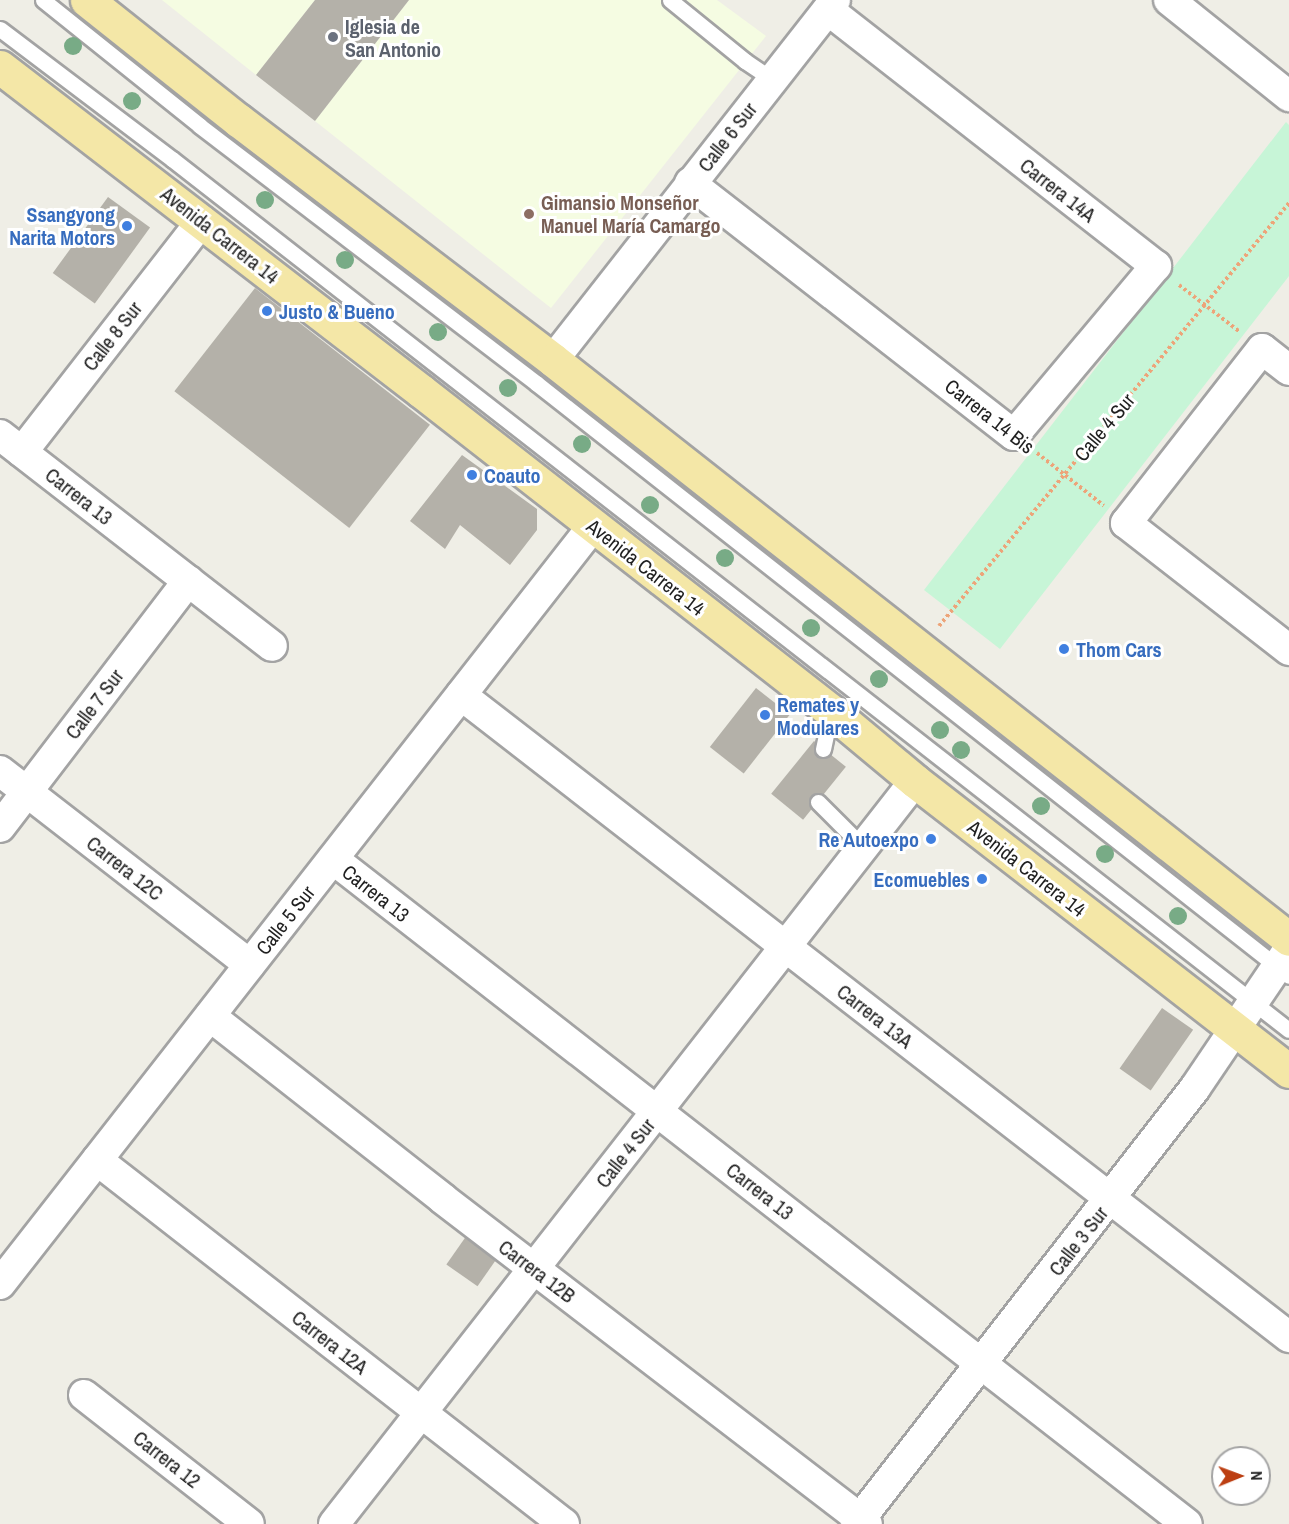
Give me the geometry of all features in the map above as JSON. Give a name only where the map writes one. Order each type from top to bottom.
[{"type":"main road","points":[[87,0],[238,120],[553,360],[920,650],[1286,958]]},
{"type":"main road","name":"Avenida Carrera 14","points":[[0,67],[202,221],[831,711],[915,781],[1289,1071]]},
{"type":"street","points":[[1169,0],[1289,96]]},
{"type":"street","name":"Calle 6 Sur","points":[[553,360],[831,5]]},
{"type":"street","name":"Carrera 14A","points":[[831,5],[1156,266]]},
{"type":"street","name":"Carrera 14 Bis","points":[[690,183],[1014,435]]},
{"type":"street","name":"Calle 8 Sur","points":[[11,443],[202,221]]},
{"type":"street","points":[[1014,435],[1156,266]]},
{"type":"street","points":[[1289,370],[1262,349],[1126,523],[1289,650]]},
{"type":"street","name":"Carrera 13","points":[[11,443],[272,646]]},
{"type":"street","name":"Calle 5 Sur","points":[[0,1284],[592,526]]},
{"type":"street","name":"Calle 7 Sur","points":[[0,828],[188,581]]},
{"type":"street","name":"Carrera 13A","points":[[461,695],[1289,1337]]},
{"type":"street","name":"Carrera 12C","points":[[0,771],[250,965]]},
{"type":"street","name":"Calle 4 Sur","points":[[334,1524],[915,781]]},
{"type":"street","name":"Carrera 13","points":[[333,859],[1187,1524]]},
{"type":"street","name":"Calle 3 Sur","points":[[861,1522],[1196,1088],[1286,958]]},
{"type":"street","name":"Carrera 12B","points":[[210,1016],[861,1522]]},
{"type":"street","name":"Carrera 12A","points":[[97,1160],[564,1524]]},
{"type":"street","name":"Carrera 12","points":[[84,1395],[249,1524]]},
{"type":"lane","points":[[43,0],[200,126],[1286,958]]},
{"type":"lane","points":[[670,0],[745,61],[772,79]]},
{"type":"lane","points":[[0,29],[172,159],[708,580],[1289,1030]]},
{"type":"lane","points":[[823,749],[831,711]]},
{"type":"lane","points":[[818,802],[862,846]]},
{"type":"path","name":"Calle 4 Sur","points":[[920,650],[1289,203]]},
{"type":"path","points":[[1156,266],[1262,349]]},
{"type":"path","name":"Carrera 14 Bis","points":[[1014,435],[1126,523]]},
{"type":"shaded area","points":[[162,0],[315,0],[256,75]]},
{"type":"shaded area","name":"Gimansio Monseñor Manuel María Camargo","points":[[409,0],[717,0],[766,36],[551,308],[315,121]]},
{"type":"green space","points":[[1286,122],[1289,125],[1289,276],[1000,649],[924,590]]},
{"type":"building","name":"Iglesia de San Antonio","points":[[315,0],[409,0],[315,121],[256,75]]},
{"type":"building","points":[[108,197],[150,228],[95,304],[53,273]]},
{"type":"building","points":[[255,288],[430,425],[349,528],[174,391]]},
{"type":"building","points":[[462,455],[537,509],[537,530],[510,565],[460,525],[445,549],[410,521]]},
{"type":"building","points":[[756,688],[790,714],[744,774],[710,747]]},
{"type":"building","points":[[814,741],[846,767],[803,820],[771,794]]},
{"type":"building","points":[[1162,1008],[1193,1030],[1151,1090],[1120,1069]]},
{"type":"building","points":[[467,1235],[498,1257],[477,1286],[446,1264]]},
{"type":"place","name":"Iglesia de San Antonio","points":[[333,37]]},
{"type":"place","name":"Gimansio Monseñor Manuel María Camargo","points":[[529,214]]},
{"type":"place","name":"Ssangyong Narita Motors","points":[[127,226]]},
{"type":"place","name":"Justo & Bueno","points":[[267,311]]},
{"type":"place","name":"Coauto","points":[[472,475]]},
{"type":"place","name":"Thom Cars","points":[[1064,649]]},
{"type":"place","name":"Remates y Modulares","points":[[765,715]]},
{"type":"place","name":"Re Autoexpo","points":[[931,839]]},
{"type":"place","name":"Ecomuebles","points":[[982,879]]}]
